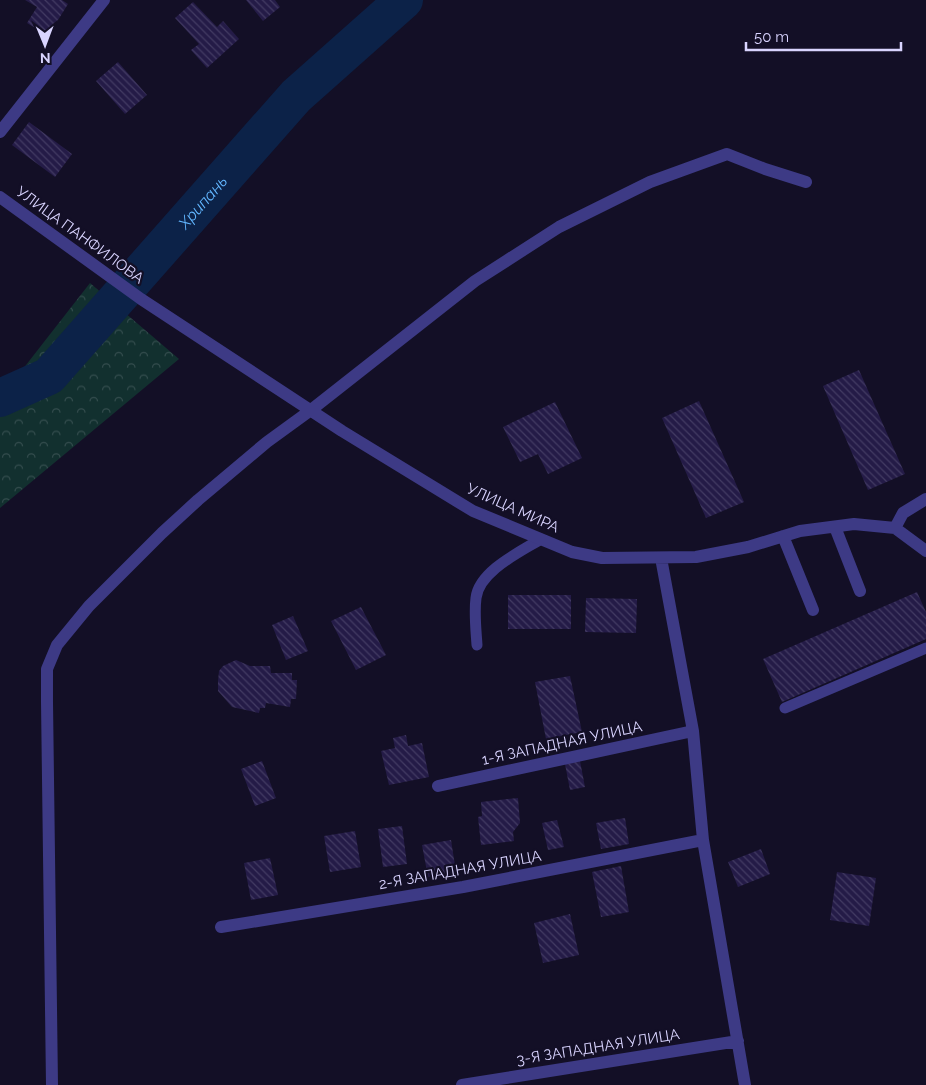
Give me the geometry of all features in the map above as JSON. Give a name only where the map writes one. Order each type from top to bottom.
[{"type":"street","points":[[0,132],[104,0]]},
{"type":"street","points":[[52,1085],[47,744],[48,669],[57,645],[82,614],[198,500],[267,442],[311,410],[475,281],[559,227],[650,182],[727,154],[806,182]]},
{"type":"street","name":"УЛИЦА ПАНФИЛОВА","points":[[0,197],[141,298]]},
{"type":"street","name":"УЛИЦА МИРА","points":[[141,298],[351,437],[473,511],[572,552],[602,558],[696,557],[748,547],[800,531],[854,524],[895,528]]},
{"type":"street","points":[[926,500],[903,513],[895,528],[926,551]]},
{"type":"street","points":[[836,526],[860,590]]},
{"type":"street","points":[[783,536],[812,610]]},
{"type":"street","points":[[661,558],[693,731],[703,840],[746,1085]]},
{"type":"street","name":"1-Я ЗАПАДНАЯ УЛИЦА","points":[[438,786],[693,731]]},
{"type":"street","name":"2-Я ЗАПАДНАЯ УЛИЦА","points":[[221,927],[463,887],[703,840]]},
{"type":"street","name":"3-Я ЗАПАДНАЯ УЛИЦА","points":[[462,1085],[738,1041]]},
{"type":"lane","points":[[477,646],[476,596],[485,578],[500,564],[541,539]]},
{"type":"lane","points":[[785,708],[926,648]]},
{"type":"green space","points":[[90,283],[179,359],[0,508],[0,390],[19,374]]},
{"type":"building","points":[[25,0],[62,0],[68,4],[48,36],[27,23],[37,7]]},
{"type":"building","points":[[246,0],[275,0],[280,7],[263,21]]},
{"type":"building","points":[[193,2],[217,27],[223,21],[239,39],[207,68],[191,50],[199,44],[175,18]]},
{"type":"building","points":[[118,62],[147,95],[125,114],[96,81]]},
{"type":"building","points":[[29,122],[72,154],[55,177],[12,145]]},
{"type":"building","points":[[859,370],[905,474],[868,490],[823,386]]},
{"type":"building","points":[[699,401],[744,502],[706,518],[662,418]]},
{"type":"building","points":[[555,402],[582,458],[548,474],[538,454],[520,462],[503,427]]},
{"type":"building","points":[[917,592],[926,612],[926,639],[782,702],[763,659]]},
{"type":"building","points":[[508,595],[571,595],[571,629],[508,629]]},
{"type":"building","points":[[586,598],[637,599],[636,633],[585,632]]},
{"type":"building","points":[[361,607],[386,655],[356,670],[331,621]]},
{"type":"building","points":[[293,616],[308,651],[286,660],[272,625]]},
{"type":"building","points":[[236,660],[250,666],[270,666],[271,673],[292,673],[292,680],[297,680],[296,699],[291,699],[290,707],[266,703],[265,708],[260,708],[259,713],[232,707],[218,691],[218,681],[219,671],[223,666]]},
{"type":"building","points":[[570,676],[582,732],[546,739],[535,682]]},
{"type":"building","points":[[406,735],[408,746],[422,743],[429,777],[389,785],[381,751],[395,748],[393,738]]},
{"type":"building","points":[[262,761],[276,798],[255,806],[241,769]]},
{"type":"building","points":[[580,761],[585,787],[570,790],[565,764]]},
{"type":"building","points":[[518,798],[520,823],[513,832],[514,841],[481,845],[478,817],[482,816],[481,802]]},
{"type":"building","points":[[625,818],[629,844],[601,849],[596,823]]},
{"type":"building","points":[[557,820],[564,847],[548,850],[542,823]]},
{"type":"building","points":[[402,826],[407,864],[383,867],[378,829]]},
{"type":"building","points":[[355,831],[361,867],[330,872],[324,836]]},
{"type":"building","points":[[451,840],[456,872],[428,877],[422,845]]},
{"type":"building","points":[[761,849],[770,874],[738,887],[728,862]]},
{"type":"building","points":[[270,858],[278,895],[251,900],[244,863]]},
{"type":"building","points":[[621,866],[629,912],[601,917],[592,872]]},
{"type":"building","points":[[837,872],[876,878],[869,926],[830,920]]},
{"type":"building","points":[[570,914],[579,955],[543,963],[534,923]]},
{"type":"waterway","name":"Хрипань","points":[[0,398],[49,376],[296,96],[404,0]]}]
